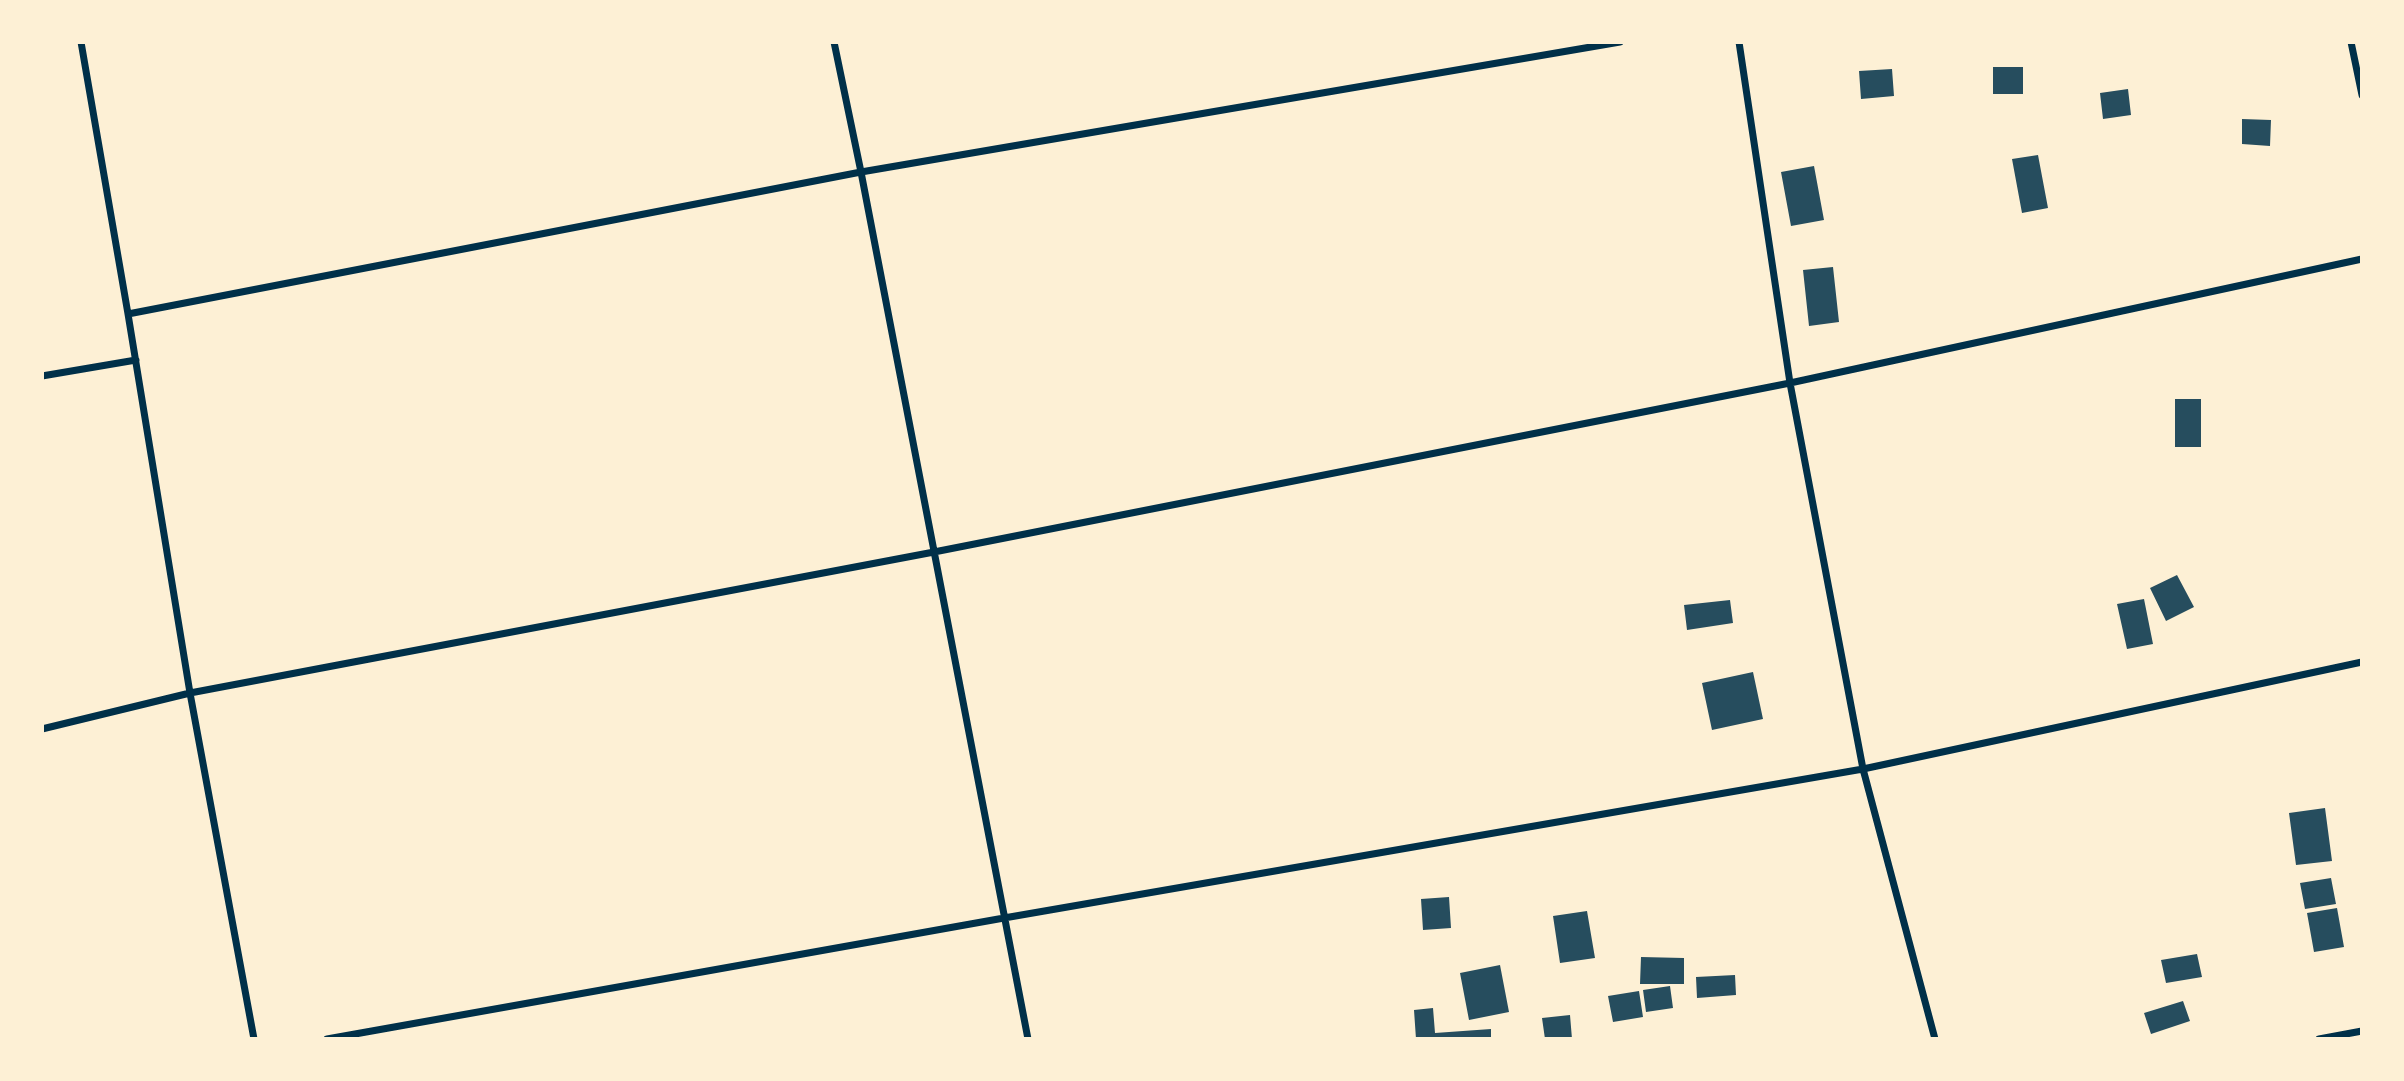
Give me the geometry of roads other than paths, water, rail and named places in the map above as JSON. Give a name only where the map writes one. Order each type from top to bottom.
[{"type":"street","points":[[81,42],[190,693],[254,1039]]},
{"type":"street","points":[[834,42],[1028,1039]]},
{"type":"street","points":[[128,314],[861,172],[1620,42]]},
{"type":"street","points":[[1740,42],[1790,383],[1863,769],[1935,1039]]},
{"type":"street","points":[[2351,42],[2362,95]]},
{"type":"street","points":[[42,729],[190,693],[933,552],[1790,383],[2362,258]]},
{"type":"street","points":[[42,376],[136,360]]},
{"type":"street","points":[[327,1039],[1863,769],[2362,662]]},
{"type":"street","points":[[2319,1039],[2362,1031]]}]
